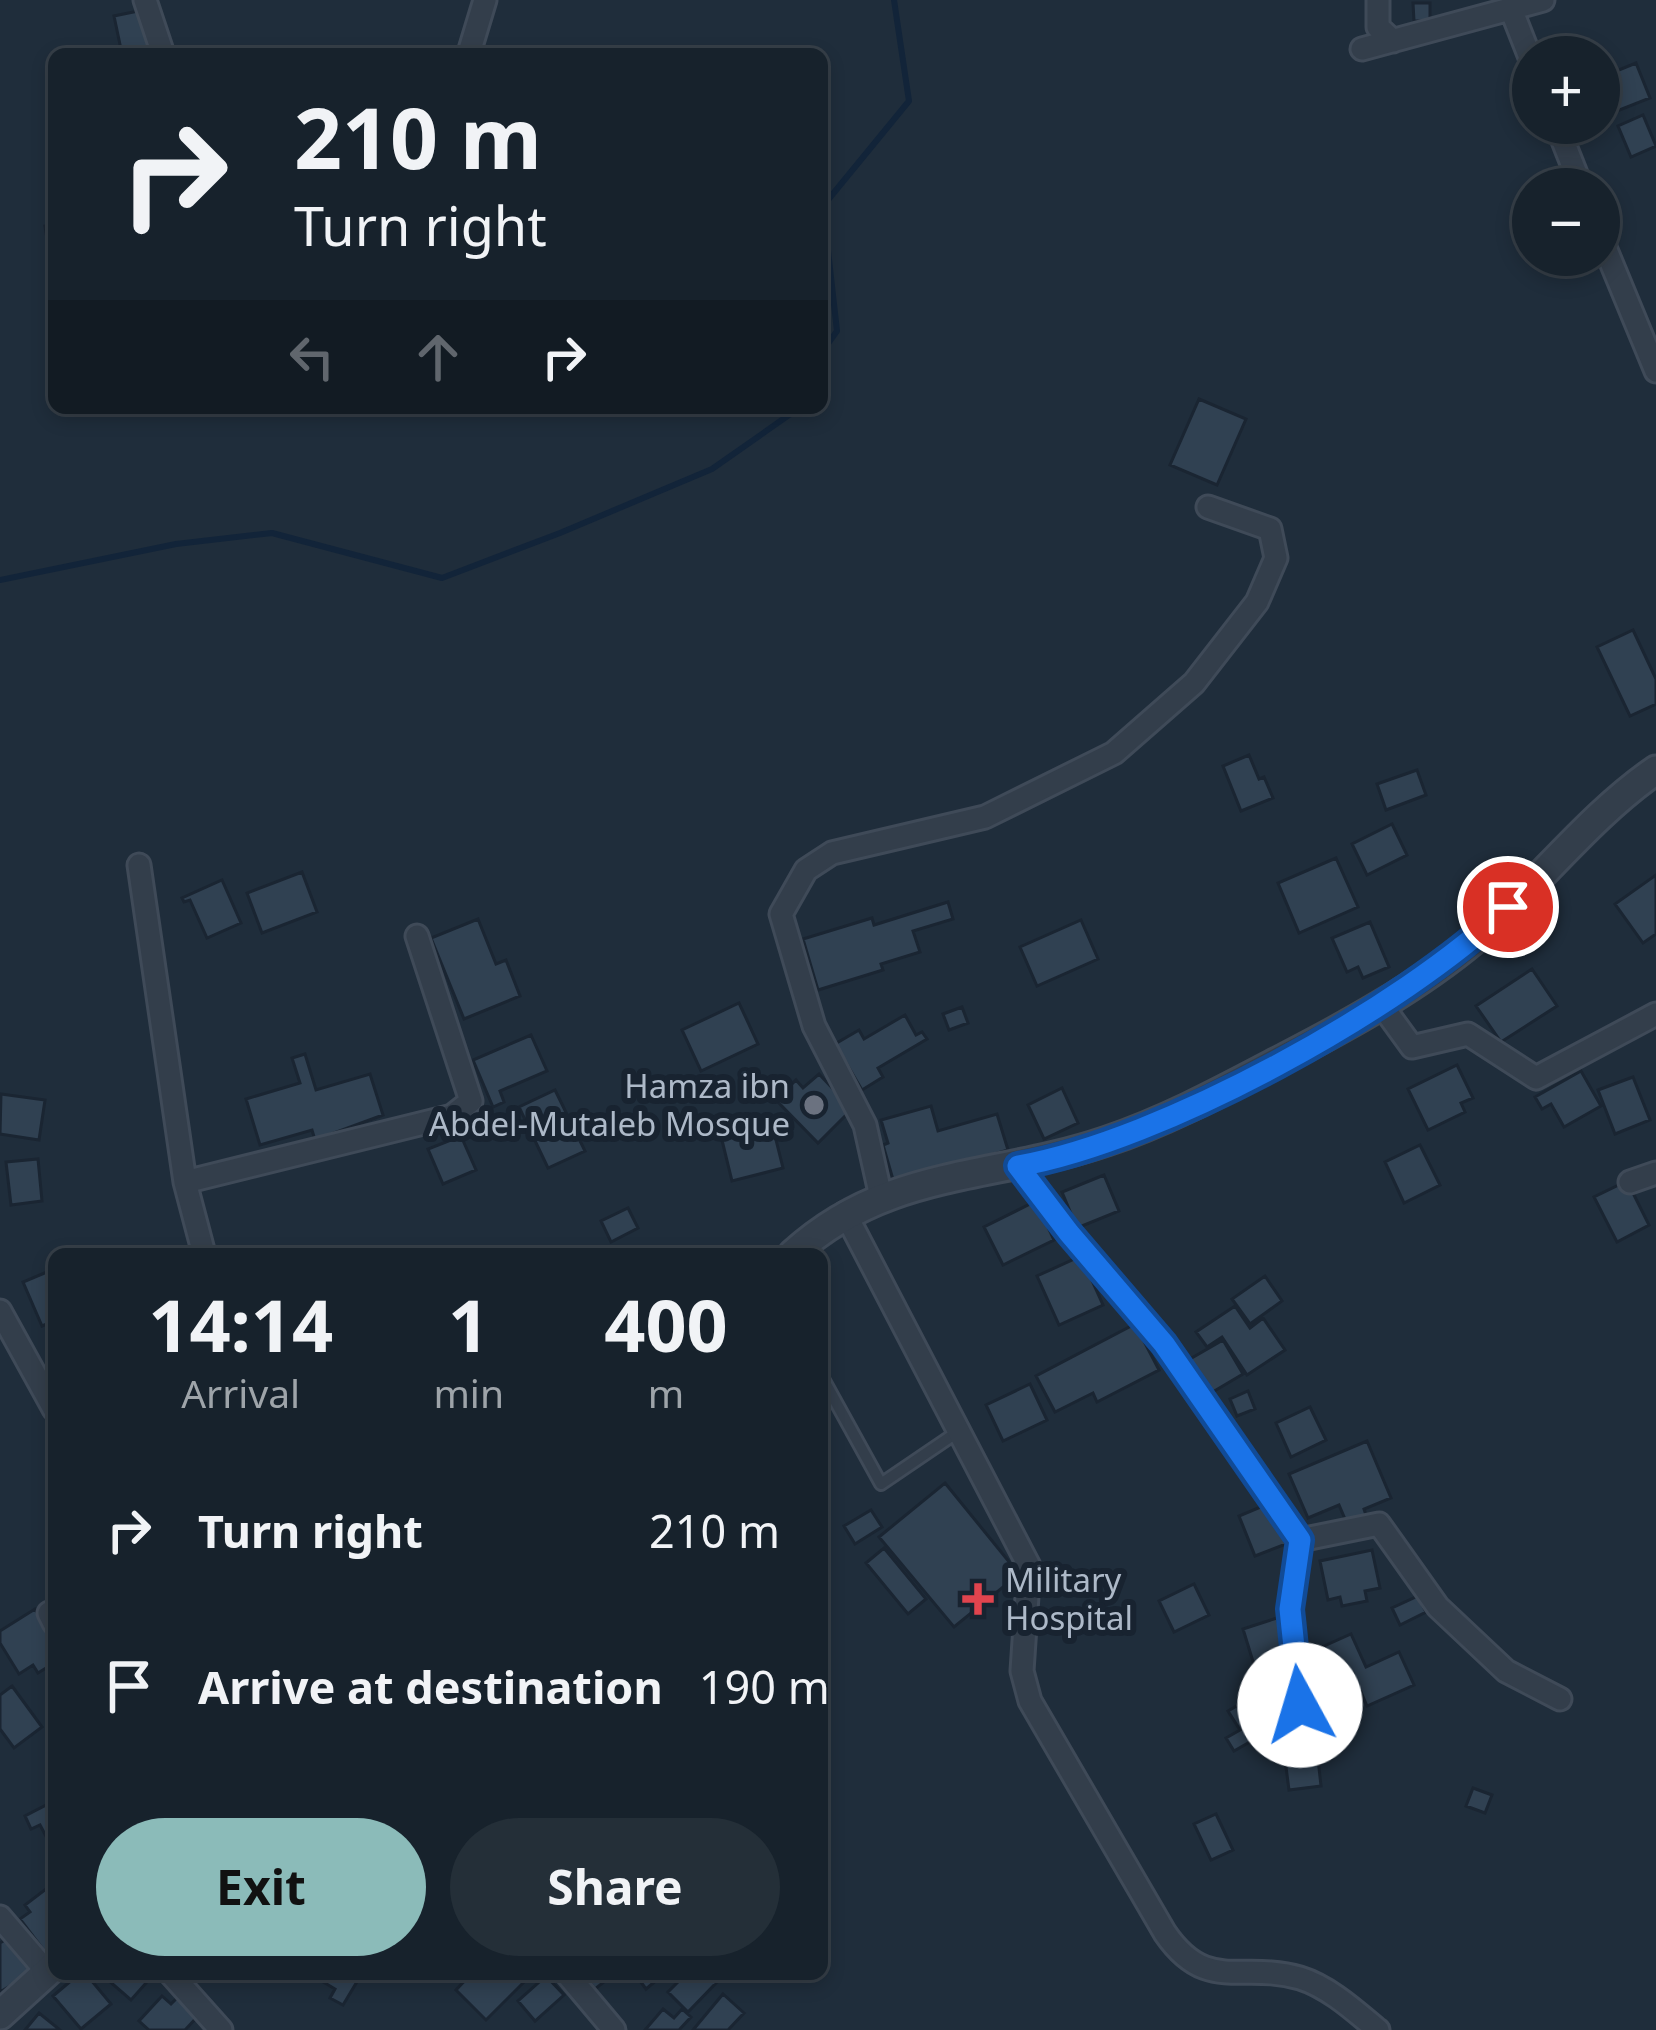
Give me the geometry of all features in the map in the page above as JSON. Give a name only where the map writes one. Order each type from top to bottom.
[{"type":"street","points":[[145,0],[161,48]]},
{"type":"street","points":[[471,48],[485,0]]},
{"type":"street","points":[[1378,0],[1378,27],[1394,41]]},
{"type":"street","points":[[1362,50],[1543,0]]},
{"type":"street","points":[[1511,9],[1522,36]]},
{"type":"street","points":[[1617,276],[1656,371]]},
{"type":"street","points":[[881,1197],[865,1125],[814,1026],[781,914],[806,870],[832,853],[985,817],[1114,753],[1194,682],[1257,602],[1276,558],[1270,529],[1208,507]]},
{"type":"street","points":[[801,1248],[845,1213],[881,1197],[1108,1141],[1185,1110],[1288,1057],[1474,940],[1654,776]]},
{"type":"street","points":[[139,865],[185,1182],[202,1248]]},
{"type":"street","points":[[185,1182],[452,1116],[471,1101],[417,936]]},
{"type":"street","points":[[1380,1003],[1412,1046],[1468,1034],[1536,1078],[1656,1014]]},
{"type":"street","points":[[1018,1166],[1164,1344],[1300,1540],[1290,1609],[1300,1705]]},
{"type":"street","points":[[1630,1182],[1656,1173]]},
{"type":"street","points":[[845,1213],[1029,1566],[1022,1671],[1030,1702],[1165,1933],[1181,1957],[1198,1967],[1300,1978],[1351,2007],[1378,2030]]},
{"type":"street","points":[[0,1311],[48,1398]]},
{"type":"street","points":[[1300,1540],[1379,1524],[1438,1607],[1505,1671],[1560,1699]]},
{"type":"street","points":[[0,1917],[48,1967]]},
{"type":"street","points":[[0,2015],[48,1971]]},
{"type":"street","points":[[176,1980],[220,2030]]},
{"type":"street","points":[[572,1980],[614,2030]]},
{"type":"lane","points":[[828,1388],[881,1484],[959,1431]]},
{"type":"building","points":[[1413,3],[1430,3],[1430,21],[1414,21]]},
{"type":"building","points":[[143,10],[151,48],[121,48],[114,16]]},
{"type":"building","points":[[1636,63],[1650,98],[1620,110],[1620,69]]},
{"type":"building","points":[[1643,115],[1656,146],[1631,157],[1620,125]]},
{"type":"building","points":[[1199,399],[1246,419],[1217,485],[1170,465]]},
{"type":"building","points":[[1633,630],[1656,679],[1656,704],[1630,716],[1597,647]]},
{"type":"building","points":[[1249,755],[1273,798],[1241,811],[1223,766]]},
{"type":"building","points":[[1417,770],[1426,795],[1386,810],[1377,784]]},
{"type":"building","points":[[1392,824],[1407,855],[1367,875],[1352,844]]},
{"type":"building","points":[[1336,858],[1358,907],[1299,933],[1278,883]]},
{"type":"building","points":[[302,872],[317,912],[262,933],[247,893]]},
{"type":"building","points":[[1656,875],[1656,934],[1643,943],[1615,904]]},
{"type":"building","points":[[222,880],[241,923],[207,938],[190,900],[182,898]]},
{"type":"building","points":[[948,902],[953,919],[913,931],[920,952],[881,964],[883,970],[818,990],[803,939],[872,918],[874,925]]},
{"type":"building","points":[[478,919],[496,964],[506,960],[520,996],[464,1019],[431,938]]},
{"type":"building","points":[[1081,920],[1098,959],[1037,986],[1020,947]]},
{"type":"building","points":[[1370,922],[1389,967],[1363,978],[1358,967],[1347,972],[1332,938]]},
{"type":"building","points":[[1532,969],[1557,1006],[1501,1042],[1476,1006]]},
{"type":"building","points":[[739,1003],[758,1044],[701,1071],[682,1030]]},
{"type":"building","points":[[962,1007],[968,1023],[949,1030],[943,1014]]},
{"type":"building","points":[[905,1015],[916,1035],[922,1032],[927,1039],[878,1068],[883,1077],[862,1090],[835,1044],[859,1030],[864,1039]]},
{"type":"building","points":[[531,1035],[547,1071],[500,1091],[504,1102],[493,1107],[473,1060]]},
{"type":"building","points":[[305,1054],[316,1090],[370,1074],[383,1115],[315,1140],[312,1130],[260,1145],[246,1099],[300,1083],[292,1058]]},
{"type":"building","points":[[1457,1065],[1473,1098],[1461,1103],[1465,1112],[1428,1130],[1408,1089]]},
{"type":"building","points":[[1581,1071],[1601,1106],[1564,1127],[1551,1104],[1542,1109],[1535,1097]]},
{"type":"building","name":"Hamza ibn Abdel-Mutaleb Mosque","points":[[819,1074],[852,1109],[818,1143],[776,1100],[796,1080],[803,1088]]},
{"type":"building","points":[[1633,1077],[1650,1120],[1615,1134],[1598,1090]]},
{"type":"building","points":[[1062,1088],[1078,1123],[1044,1139],[1028,1105]]},
{"type":"building","points":[[555,1090],[585,1151],[548,1168],[519,1107]]},
{"type":"building","points":[[1,1094],[45,1100],[39,1140],[0,1134]]},
{"type":"building","points":[[931,1106],[938,1131],[997,1114],[1008,1150],[894,1183],[881,1120]]},
{"type":"building","points":[[773,1128],[783,1168],[732,1181],[722,1140]]},
{"type":"building","points":[[461,1136],[476,1170],[443,1184],[428,1149]]},
{"type":"building","points":[[1420,1145],[1440,1185],[1404,1203],[1385,1162]]},
{"type":"building","points":[[38,1159],[42,1201],[11,1205],[6,1162]]},
{"type":"building","points":[[1104,1175],[1119,1211],[1077,1228],[1062,1192]]},
{"type":"building","points":[[1627,1181],[1649,1225],[1617,1242],[1594,1197]]},
{"type":"building","points":[[1036,1201],[1054,1240],[1003,1265],[984,1227]]},
{"type":"building","points":[[628,1208],[638,1228],[611,1242],[601,1221]]},
{"type":"building","points":[[1081,1256],[1103,1305],[1059,1325],[1037,1276]]},
{"type":"building","points":[[48,1272],[48,1324],[42,1326],[23,1282]]},
{"type":"building","points":[[1265,1276],[1282,1301],[1250,1324],[1232,1299]]},
{"type":"building","points":[[1235,1306],[1250,1328],[1263,1318],[1285,1350],[1247,1375],[1222,1337],[1207,1347],[1196,1332]]},
{"type":"building","points":[[1135,1324],[1159,1370],[1097,1402],[1093,1393],[1055,1412],[1036,1376]]},
{"type":"building","points":[[1223,1340],[1243,1374],[1211,1393],[1190,1359]]},
{"type":"building","points":[[1030,1384],[1047,1420],[1003,1441],[986,1405]]},
{"type":"building","points":[[1248,1391],[1255,1409],[1237,1416],[1230,1399]]},
{"type":"building","points":[[1310,1407],[1326,1440],[1291,1457],[1276,1423]]},
{"type":"building","points":[[1367,1441],[1391,1498],[1364,1509],[1367,1518],[1348,1526],[1339,1505],[1308,1518],[1289,1474]]},
{"type":"building","points":[[945,1483],[1019,1574],[954,1627],[879,1537]]},
{"type":"building","points":[[1270,1503],[1286,1544],[1255,1556],[1239,1516]]},
{"type":"building","points":[[871,1510],[882,1527],[855,1544],[844,1526]]},
{"type":"building","points":[[884,1548],[926,1599],[908,1614],[866,1563]]},
{"type":"building","points":[[1372,1550],[1380,1588],[1365,1591],[1367,1601],[1342,1606],[1340,1597],[1328,1600],[1320,1561]]},
{"type":"building","points":[[1194,1584],[1209,1615],[1174,1632],[1159,1601]]},
{"type":"building","points":[[1418,1596],[1426,1612],[1400,1625],[1392,1608]]},
{"type":"building","points":[[35,1609],[48,1630],[48,1667],[38,1673],[33,1665],[19,1674],[0,1643],[0,1631]]},
{"type":"building","points":[[1277,1618],[1289,1657],[1255,1668],[1243,1629]]},
{"type":"building","points":[[1351,1634],[1366,1667],[1399,1652],[1414,1685],[1367,1706],[1361,1692],[1345,1699],[1322,1647]]},
{"type":"building","points":[[12,1686],[42,1727],[14,1748],[0,1729],[0,1695]]},
{"type":"building","points":[[1249,1699],[1255,1708],[1268,1700],[1275,1711],[1262,1718],[1269,1731],[1234,1751],[1226,1738],[1240,1730],[1228,1711]]},
{"type":"building","points":[[1315,1732],[1321,1786],[1289,1790],[1282,1736]]},
{"type":"building","points":[[1473,1788],[1492,1795],[1485,1813],[1466,1806]]},
{"type":"building","points":[[48,1804],[48,1840],[40,1825],[31,1829],[25,1816]]},
{"type":"building","points":[[1216,1814],[1233,1850],[1211,1860],[1194,1824]]},
{"type":"building","points":[[48,1892],[45,1952],[20,1919],[30,1912],[25,1905]]},
{"type":"building","points":[[10,1937],[32,1973],[0,1992],[0,1943]]},
{"type":"building","points":[[72,1980],[91,1980],[111,2004],[81,2029],[53,1996]]},
{"type":"building","points":[[108,1980],[149,1980],[131,2000]]},
{"type":"building","points":[[320,1980],[358,1980],[343,2005],[330,1998],[335,1989]]},
{"type":"building","points":[[465,1980],[526,1980],[486,2020],[456,1990]]},
{"type":"building","points":[[542,1980],[550,1980],[564,1995],[535,2021],[518,2001]]},
{"type":"building","points":[[680,1980],[716,1983],[688,2012],[668,1992]]},
{"type":"building","points":[[723,1994],[744,2013],[728,2030],[693,2030]]},
{"type":"building","points":[[162,1996],[171,2004],[178,1997],[199,2015],[185,2030],[149,2030],[139,2021]]},
{"type":"building","points":[[663,2009],[674,2018],[682,2009],[691,2017],[679,2030],[645,2030]]},
{"type":"building","points":[[39,2013],[60,2030],[25,2030]]},
{"type":"waterway","points":[[828,200],[909,101],[894,0]]},
{"type":"waterway","points":[[828,251],[837,331],[828,344]]},
{"type":"waterway","points":[[0,580],[176,544],[272,533],[442,578],[712,469],[790,414]]},
{"type":"place","name":"Hamza ibn Abdel-Mutaleb Mosque","points":[[814,1105]]},
{"type":"place","name":"Military Hospital","points":[[978,1599]]},
{"type":"route","points":[[1300,1705],[1290,1609],[1300,1540],[1164,1344],[1018,1166],[1108,1141],[1185,1110],[1288,1057],[1400,992],[1474,940],[1508,907]]}]
